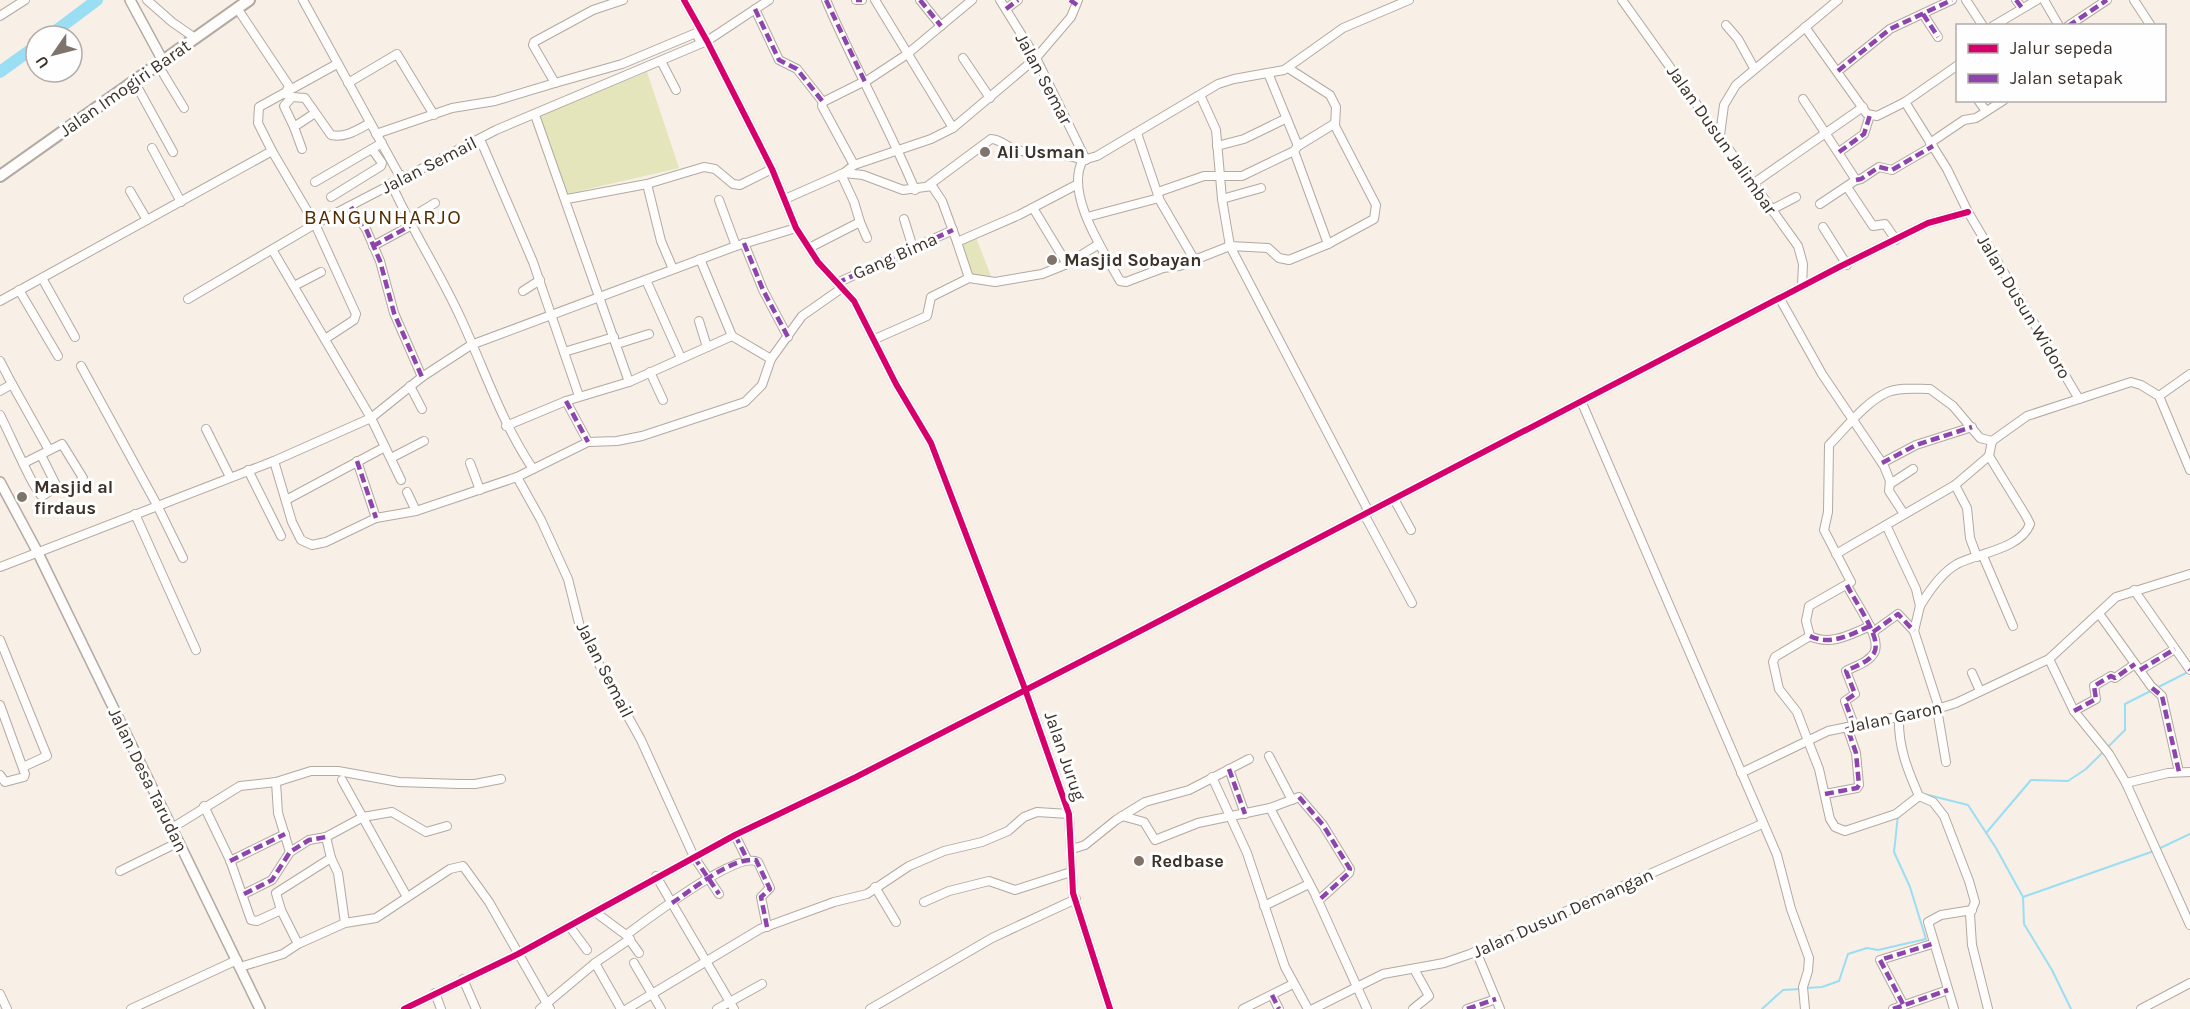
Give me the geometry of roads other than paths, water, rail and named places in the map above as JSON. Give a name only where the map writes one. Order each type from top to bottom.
[{"type":"main road","name":"Jalan Imogiri Barat","points":[[0,176],[249,0]]},
{"type":"street","points":[[0,16],[25,0]]},
{"type":"street","points":[[130,0],[183,108]]},
{"type":"street","points":[[147,0],[171,22],[195,38]]},
{"type":"street","points":[[303,0],[401,175]]},
{"type":"street","points":[[555,83],[533,45],[534,42],[593,10],[622,0]]},
{"type":"street","name":"Jalan Jurug","points":[[684,0],[772,169],[796,228],[809,248],[854,301],[896,384],[932,443],[1026,689],[1069,814],[1071,872],[1076,899],[1110,1009]]},
{"type":"street","name":"Jalan Semail","points":[[188,299],[315,224],[351,207],[392,183],[401,175],[704,42],[770,0]]},
{"type":"street","points":[[856,0],[862,0]]},
{"type":"street","points":[[875,0],[906,55],[953,128]]},
{"type":"street","points":[[920,0],[941,26]]},
{"type":"street","points":[[823,102],[865,82],[906,55],[972,0]]},
{"type":"street","name":"Jalan Semar","points":[[1000,0],[1036,58],[1084,160]]},
{"type":"street","points":[[1006,9],[1018,0]]},
{"type":"street","points":[[1288,68],[1330,95],[1336,107],[1334,124],[1376,205],[1377,213],[1370,223],[1328,244],[1284,260],[1268,248],[1230,246],[1123,282],[1099,244],[1087,217],[1077,176],[1084,160],[1137,133],[1226,82],[1288,68],[1306,52],[1343,28],[1409,0]]},
{"type":"street","name":"Jalan Dusun Jalimbar","points":[[1622,0],[1754,183],[1800,251],[1802,286]]},
{"type":"street","points":[[1719,135],[1728,96],[1754,68],[1838,0]]},
{"type":"street","points":[[1838,71],[1890,29],[1952,0]]},
{"type":"street","points":[[1966,0],[1982,24]]},
{"type":"street","points":[[2016,0],[2022,8]]},
{"type":"street","points":[[1996,24],[2037,0]]},
{"type":"street","points":[[2044,0],[2058,24]]},
{"type":"street","points":[[2071,24],[2107,0]]},
{"type":"street","points":[[2134,0],[2150,24]]},
{"type":"street","points":[[828,1],[898,148],[915,190]]},
{"type":"street","points":[[785,199],[898,148],[931,139],[953,128],[1036,58],[1071,17],[1075,2]]},
{"type":"street","points":[[237,8],[289,86],[284,109],[302,149]]},
{"type":"street","points":[[755,9],[779,60],[797,69],[823,102],[847,170],[860,222],[867,238]]},
{"type":"street","points":[[1923,14],[1938,37]]},
{"type":"street","points":[[1726,25],[1738,39],[1754,68]]},
{"type":"street","points":[[1805,27],[1870,115],[1877,116],[1905,102],[1956,68]]},
{"type":"street","points":[[376,134],[464,105],[495,101],[622,63],[696,33],[704,42]]},
{"type":"street","points":[[664,47],[665,59],[676,90]]},
{"type":"street","points":[[348,83],[397,54],[434,115]]},
{"type":"street","points":[[963,58],[990,98]]},
{"type":"street","points":[[622,63],[626,77]]},
{"type":"street","points":[[325,339],[354,320],[356,314],[315,224],[272,152],[258,123],[257,112],[260,107],[287,97],[337,64]]},
{"type":"street","points":[[1268,73],[1328,244]]},
{"type":"street","points":[[134,81],[173,152]]},
{"type":"street","points":[[287,97],[305,98],[334,136],[344,136],[370,123]]},
{"type":"street","points":[[1201,97],[1216,130],[1222,199],[1230,246],[1412,603]]},
{"type":"street","points":[[1803,99],[1856,180]]},
{"type":"street","name":"Jalan Dusun Widoro","points":[[1905,102],[2079,399],[2131,382],[2159,396]]},
{"type":"street","points":[[1979,102],[1986,111]]},
{"type":"street","points":[[1820,204],[1879,167],[1892,170],[1964,120],[1974,119],[2001,102]]},
{"type":"street","points":[[1754,183],[1863,107]]},
{"type":"street","points":[[294,127],[315,113]]},
{"type":"street","points":[[535,115],[567,200],[629,382]]},
{"type":"street","points":[[1839,152],[1866,131],[1870,115]]},
{"type":"street","points":[[1217,146],[1245,139],[1285,119]]},
{"type":"street","points":[[1087,217],[1158,195],[1204,176],[1242,176],[1296,148],[1334,124]]},
{"type":"street","points":[[1137,133],[1158,195],[1194,260]]},
{"type":"street","points":[[480,139],[540,280],[579,396]]},
{"type":"street","points":[[847,170],[903,190],[915,190],[929,185],[990,139],[1019,151],[1057,152],[1084,160]]},
{"type":"street","points":[[315,182],[382,143]]},
{"type":"street","points":[[152,148],[181,202]]},
{"type":"street","points":[[330,197],[381,166],[382,163],[372,149]]},
{"type":"street","points":[[0,301],[272,152]]},
{"type":"street","points":[[567,200],[647,184],[710,167],[733,184],[740,185],[772,169]]},
{"type":"street","points":[[392,183],[408,223],[462,322],[506,426],[533,469]]},
{"type":"street","points":[[647,184],[661,241],[673,269]]},
{"type":"street","points":[[957,242],[1033,208],[1078,184]]},
{"type":"street","points":[[929,185],[938,194],[969,278]]},
{"type":"street","points":[[1847,187],[1873,226],[1885,224],[1896,240]]},
{"type":"street","points":[[1222,199],[1261,188]]},
{"type":"street","points":[[130,191],[147,220]]},
{"type":"street","points":[[1771,210],[1796,197]]},
{"type":"street","points":[[719,200],[736,246]]},
{"type":"street","points":[[373,246],[435,203]]},
{"type":"street","points":[[351,207],[373,246],[388,285],[394,313],[422,377]]},
{"type":"street","points":[[1033,208],[1067,264]]},
{"type":"street","points":[[404,1009],[518,954],[694,856],[856,777],[1582,403],[1802,286],[1932,221],[1968,212]]},
{"type":"street","points":[[904,219],[913,248]]},
{"type":"street","points":[[809,248],[860,222]]},
{"type":"street","points":[[1823,227],[1847,265]]},
{"type":"street","points":[[0,567],[274,460],[370,418],[422,377],[471,345],[744,243],[796,228]]},
{"type":"street","name":"Gang Bima","points":[[588,442],[617,441],[679,425],[745,402],[762,385],[771,359],[788,338],[802,315],[839,285],[953,230]]},
{"type":"street","points":[[744,243],[763,290],[788,338]]},
{"type":"street","points":[[875,339],[926,316],[929,299],[934,294],[969,278],[1004,281],[1042,274],[1067,264],[1099,244]]},
{"type":"street","points":[[273,250],[370,418],[400,480]]},
{"type":"street","points":[[700,259],[732,336],[771,359]]},
{"type":"street","points":[[294,286],[321,272]]},
{"type":"street","points":[[42,278],[75,337]]},
{"type":"street","points":[[523,291],[540,280]]},
{"type":"street","points":[[646,280],[681,358]]},
{"type":"street","points":[[19,290],[58,356]]},
{"type":"street","points":[[1780,299],[1822,374],[1882,463],[1890,484],[1889,491],[1904,514]]},
{"type":"street","points":[[699,321],[707,347]]},
{"type":"street","points":[[564,352],[649,334]]},
{"type":"street","points":[[506,426],[566,400],[629,382],[732,336]]},
{"type":"street","points":[[0,361],[49,450]]},
{"type":"street","points":[[81,366],[157,505],[183,558]]},
{"type":"street","points":[[650,372],[663,400]]},
{"type":"street","points":[[2190,374],[2159,396],[2190,470]]},
{"type":"street","points":[[0,391],[12,384]]},
{"type":"street","points":[[410,386],[422,409]]},
{"type":"street","points":[[1810,636],[1806,609],[1847,585],[1851,580],[1824,530],[1828,512],[1827,456],[1829,445],[1887,392],[1930,389],[1944,398],[1980,438],[1992,441]]},
{"type":"street","points":[[1836,554],[1955,485],[1989,456],[1992,441],[2027,416],[2079,399]]},
{"type":"street","points":[[274,460],[301,540],[308,544],[334,538],[376,518],[416,511],[517,477],[588,442],[566,400]]},
{"type":"street","points":[[1582,403],[1698,668],[1779,863],[1791,909],[1809,958],[1803,987],[1805,1009]]},
{"type":"street","points":[[0,415],[37,492],[45,496],[57,487],[41,455]]},
{"type":"street","points":[[1882,463],[1916,445],[1972,427]]},
{"type":"street","points":[[206,429],[230,477]]},
{"type":"street","points":[[391,458],[423,441]]},
{"type":"street","points":[[24,463],[63,445],[83,478],[78,484]]},
{"type":"street","points":[[286,500],[385,447]]},
{"type":"street","points":[[1914,631],[1920,606],[1942,576],[1955,565],[1980,556],[2028,530],[2030,524],[1989,456]]},
{"type":"street","points":[[357,461],[376,518]]},
{"type":"street","points":[[470,463],[480,490]]},
{"type":"street","points":[[1890,484],[1914,469]]},
{"type":"street","points":[[248,470],[280,536]]},
{"type":"street","name":"Jalan Semail","points":[[517,477],[568,579],[580,627],[641,740],[694,856],[707,880],[718,894]]},
{"type":"street","name":"Jalan Desa Tarudan","points":[[0,482],[37,551],[260,1009]]},
{"type":"street","points":[[1955,485],[1967,508],[1970,538],[2013,626]]},
{"type":"street","points":[[407,492],[416,511]]},
{"type":"street","points":[[1394,499],[1411,530]]},
{"type":"street","points":[[135,514],[196,650]]},
{"type":"street","points":[[1886,525],[1916,589],[1920,606]]},
{"type":"street","name":"Jalan Garon","points":[[1741,773],[1808,741],[1851,726],[1938,709],[1980,691],[2049,659],[2100,615],[2116,597],[2190,574]]},
{"type":"street","points":[[1825,794],[1857,788],[1859,785],[1856,753],[1845,701],[1855,694],[1846,671],[1869,659],[1874,653],[1876,639],[1847,585]]},
{"type":"street","points":[[2134,590],[2190,670]]},
{"type":"street","points":[[1810,636],[1823,642],[1872,629],[1898,614],[1914,631],[1938,709],[1946,762]]},
{"type":"street","points":[[2100,615],[2162,697],[2179,772]]},
{"type":"street","points":[[1810,636],[1782,651],[1773,662],[1779,689],[1797,712],[1808,741],[1825,794],[1830,819],[1840,831],[1899,812],[1918,794]]},
{"type":"street","points":[[0,640],[47,756],[23,767]]},
{"type":"street","points":[[2074,711],[2096,699],[2093,687],[2111,676],[2115,678],[2175,649]]},
{"type":"street","points":[[2049,659],[2074,711],[2109,754],[2126,783],[2190,925]]},
{"type":"street","points":[[1972,674],[1980,691]]},
{"type":"street","points":[[0,705],[25,776],[4,782],[0,775]]},
{"type":"street","points":[[1899,717],[1901,750],[1918,794],[1933,802],[1947,822],[1971,888],[1975,902],[1970,916],[1974,952],[1988,1009]]},
{"type":"street","points":[[1269,756],[1292,800]]},
{"type":"street","points":[[1072,849],[1086,845],[1122,816],[1145,802],[1180,793],[1249,759]]},
{"type":"street","points":[[1229,769],[1245,814]]},
{"type":"street","points":[[172,828],[240,786],[276,782],[320,770],[399,782],[475,784],[501,779]]},
{"type":"street","points":[[2126,783],[2179,772],[2190,772]]},
{"type":"street","points":[[1212,777],[1250,862],[1293,984],[1308,1009]]},
{"type":"street","points":[[342,780],[347,794],[363,817],[407,897]]},
{"type":"street","points":[[276,782],[278,813],[290,852]]},
{"type":"street","points":[[1122,816],[1144,822],[1155,840],[1198,823],[1270,808],[1301,798],[1328,832],[1350,869],[1349,873],[1318,901]]},
{"type":"street","points":[[1270,808],[1318,901],[1359,986],[1367,1009]]},
{"type":"street","points":[[205,809],[230,861],[253,921],[281,910]]},
{"type":"street","points":[[244,894],[272,880],[290,852],[309,840],[326,837],[363,817],[392,812],[426,831],[447,826]]},
{"type":"street","points":[[627,1009],[653,996],[706,960],[767,927],[834,902],[867,894],[897,871],[937,853],[982,842],[1008,831],[1024,818],[1037,812],[1069,814]]},
{"type":"street","name":"Jalan Dusun Demangan","points":[[1313,1009],[1383,974],[1444,963],[1476,951],[1762,824]]},
{"type":"street","points":[[230,861],[285,834]]},
{"type":"street","points":[[735,835],[747,859]]},
{"type":"street","points":[[326,837],[331,858],[338,873],[345,922]]},
{"type":"street","points":[[120,871],[179,842]]},
{"type":"street","points":[[298,944],[281,910],[276,896],[277,890],[331,858]]},
{"type":"street","points":[[131,1009],[239,964],[283,954],[298,944],[345,922],[376,918],[450,869],[465,866],[489,902],[518,954],[544,1008],[595,963],[672,903],[707,880],[747,859],[758,862],[770,888],[761,897],[767,927]]},
{"type":"street","points":[[924,902],[949,891],[989,881],[1015,890],[1071,872]]},
{"type":"street","points":[[656,876],[732,1006]]},
{"type":"street","points":[[1264,906],[1309,884]]},
{"type":"street","points":[[875,886],[896,922]]},
{"type":"street","points":[[870,1009],[992,938],[1076,899]]},
{"type":"street","points":[[1954,1009],[1932,944],[1928,924],[1930,919],[1972,910]]},
{"type":"street","points":[[595,912],[628,937],[639,953]]},
{"type":"street","points":[[570,927],[587,950]]},
{"type":"street","points":[[1903,1004],[1880,960],[1932,944]]},
{"type":"street","points":[[1476,951],[1500,1009]]},
{"type":"street","points":[[595,963],[621,1009]]},
{"type":"street","points":[[634,963],[661,1009]]},
{"type":"street","points":[[1413,1009],[1429,996],[1414,969]]},
{"type":"street","points":[[463,979],[476,1009]]},
{"type":"street","points":[[2141,1009],[2190,983]]},
{"type":"street","points":[[717,1009],[732,1006],[762,984]]},
{"type":"street","points":[[1243,1009],[1293,984]]},
{"type":"street","points":[[1893,1009],[1948,990]]},
{"type":"street","points":[[435,993],[441,1009]]},
{"type":"street","points":[[0,994],[7,1009]]},
{"type":"street","points":[[1272,995],[1279,1009]]},
{"type":"street","points":[[1467,1009],[1496,999]]},
{"type":"waterway","points":[[65,24],[97,0]]},
{"type":"waterway","points":[[0,72],[24,55]]},
{"type":"waterway","points":[[1986,833],[2031,780],[2068,781],[2086,769],[2125,730],[2125,704],[2188,672]]},
{"type":"waterway","points":[[1920,793],[1968,805],[1996,848],[2023,897],[2024,924],[2052,970],[2071,1009]]},
{"type":"waterway","points":[[1806,988],[1822,987],[1839,981],[1848,954],[1867,948],[1878,950],[1926,939],[1910,887],[1894,852],[1898,815]]},
{"type":"waterway","points":[[2023,897],[2154,851],[2190,834]]},
{"type":"waterway","points":[[1762,1009],[1783,990],[1800,989]]},
{"type":"place","name":"Ali Usman","points":[[985,152]]},
{"type":"place","name":"Masjid Sobayan","points":[[1052,260]]},
{"type":"place","name":"Masjid al firdaus","points":[[22,497]]},
{"type":"place","name":"Redbase","points":[[1139,861]]},
{"type":"district","name":"BANGUNHARJO","points":[[383,217]]}]
